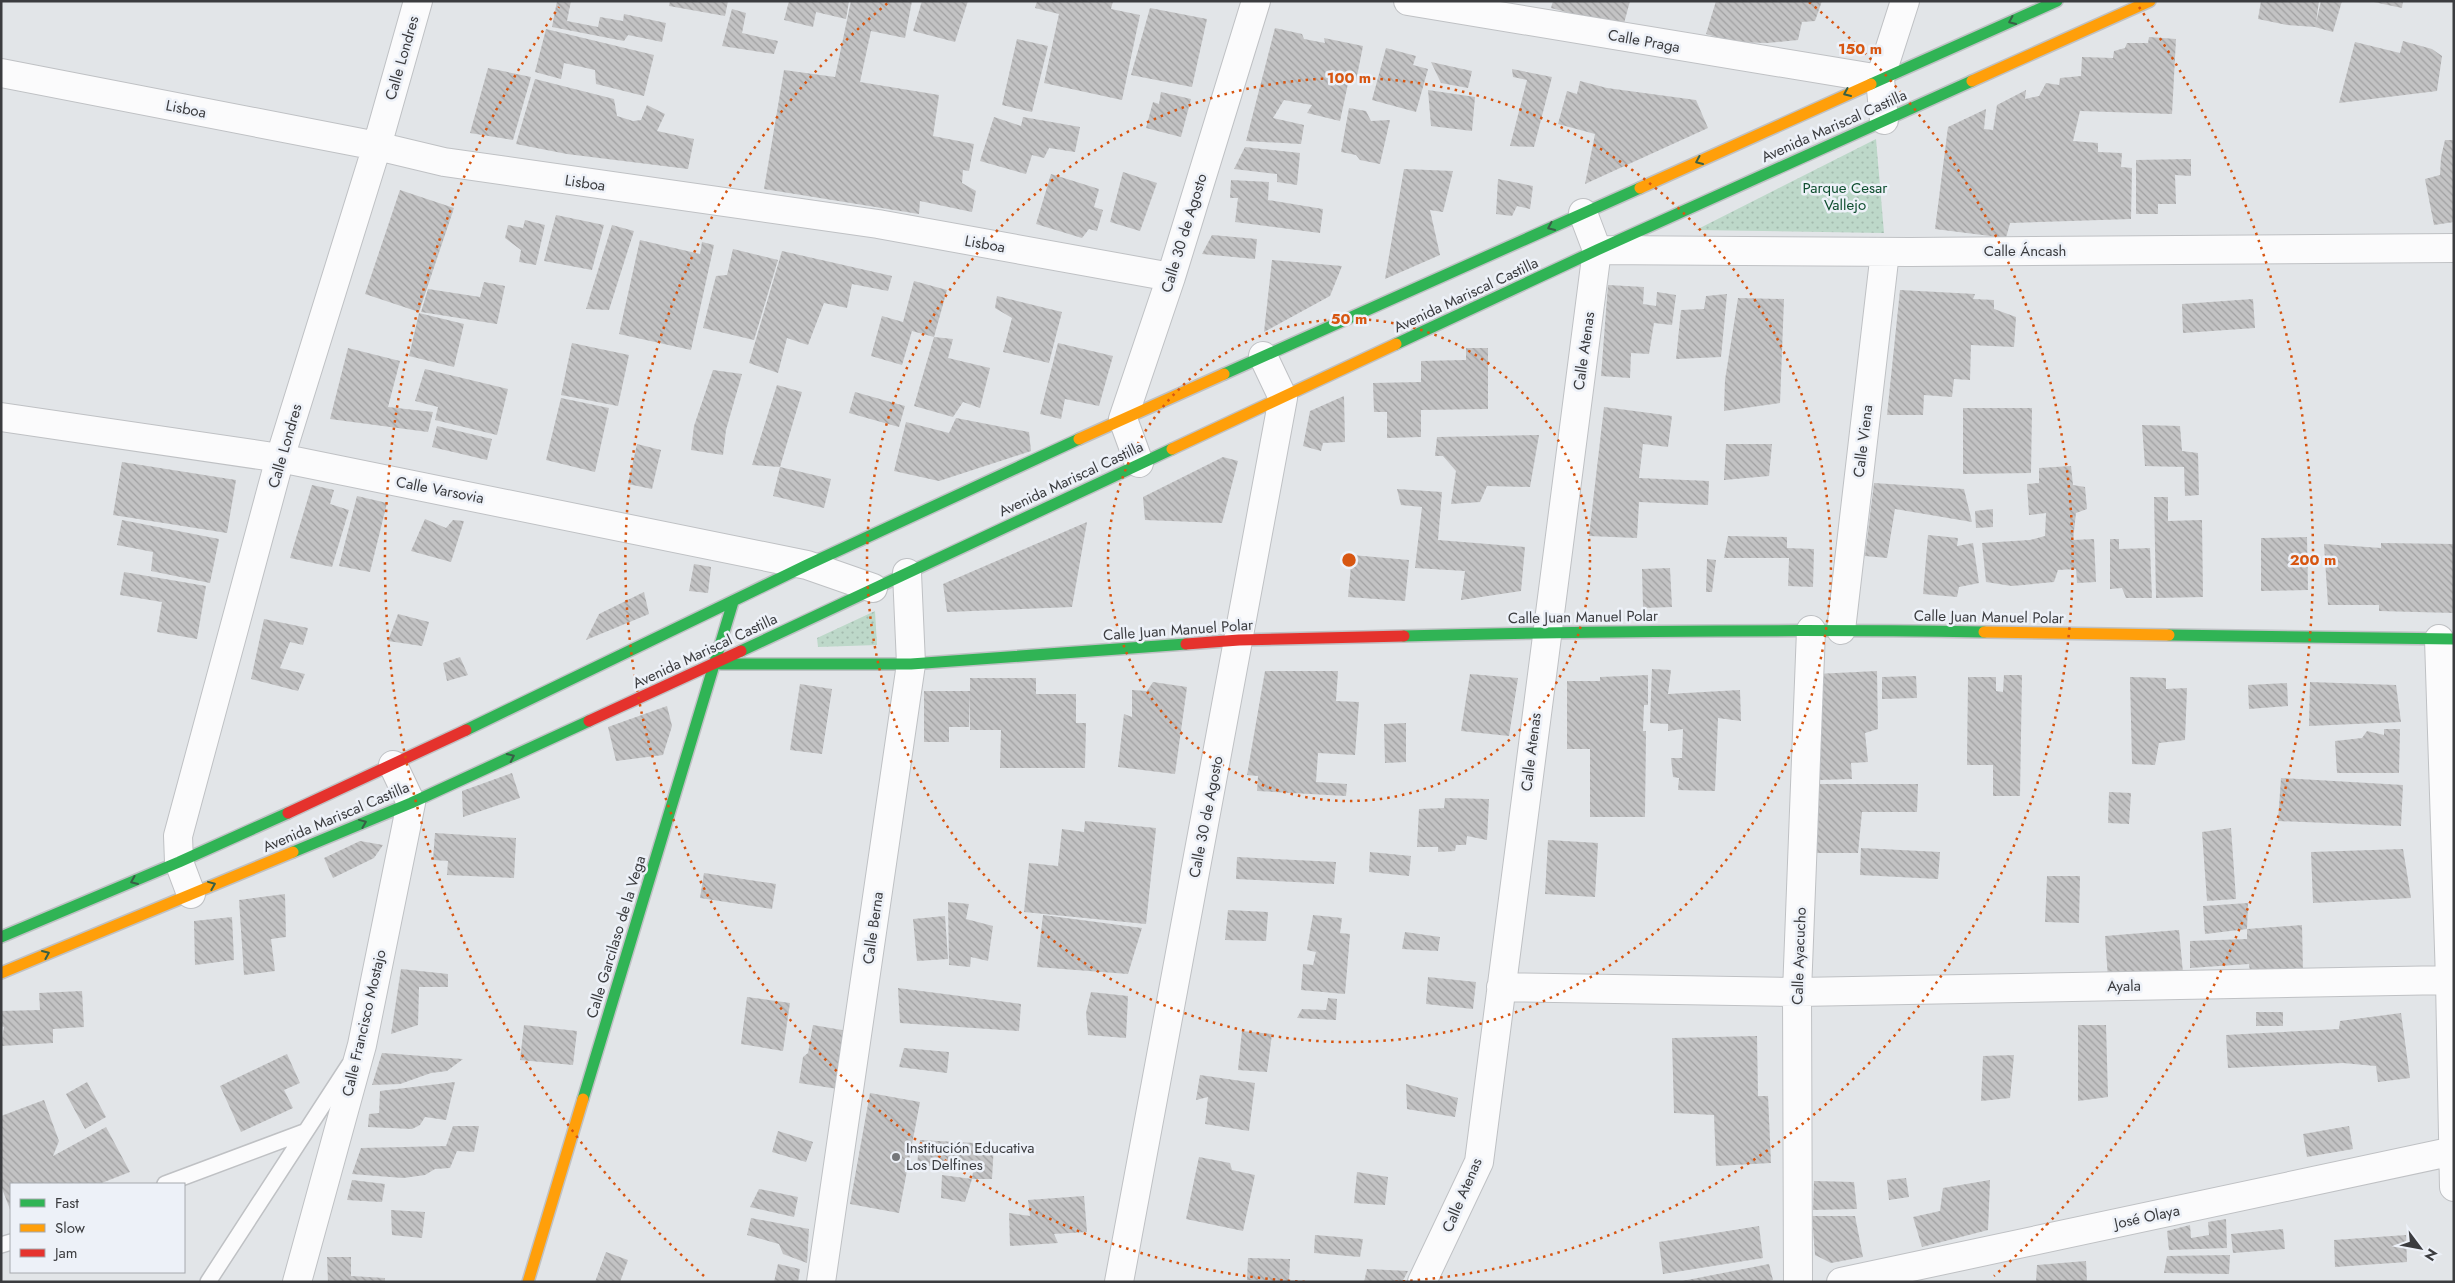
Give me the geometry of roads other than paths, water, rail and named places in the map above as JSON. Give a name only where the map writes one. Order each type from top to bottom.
[{"type":"main road","name":"Avenida Mariscal Castilla","points":[[1,937],[179,862],[393,765],[807,565],[1123,419],[2056,1]]},
{"type":"main road","name":"Avenida Mariscal Castilla","points":[[1,973],[411,803],[714,664],[1139,463],[1283,398],[1597,250],[2150,1]]},
{"type":"main road","name":"Calle Garcilaso de la Vega","points":[[528,1282],[733,602]]},
{"type":"main road","name":"Calle Juan Manuel Polar","points":[[714,664],[911,664],[1239,640],[1547,632],[1841,630],[2447,639]]},
{"type":"street","name":"Calle Londres","points":[[191,894],[179,862],[178,836],[280,458],[377,146],[418,1]]},
{"type":"street","name":"Calle 30 de Agosto","points":[[1123,419],[1170,277],[1256,1]]},
{"type":"street","name":"Calle Praga","points":[[1408,1],[1880,79]]},
{"type":"street","points":[[1884,120],[1880,79],[1905,1]]},
{"type":"street","name":"Lisboa","points":[[1,73],[377,146],[444,162],[878,224],[1170,277]]},
{"type":"street","name":"Calle Atenas","points":[[1422,1282],[1479,1162],[1597,250],[1583,213]]},
{"type":"street","name":"Calle Áncash","points":[[1597,250],[1885,252],[2454,248]]},
{"type":"street","name":"Calle Viena","points":[[1841,630],[1885,252]]},
{"type":"street","points":[[1263,356],[1283,398]]},
{"type":"street","name":"Calle 30 de Agosto","points":[[1119,1282],[1283,398]]},
{"type":"street","name":"Calle Varsovia","points":[[1,417],[280,458],[807,565],[873,588]]},
{"type":"street","points":[[1123,419],[1139,463]]},
{"type":"street","name":"Calle Berna","points":[[821,1282],[911,664],[907,573]]},
{"type":"street","name":"Calle Ayacucho","points":[[1798,1282],[1797,992],[1811,630]]},
{"type":"street","points":[[2447,639],[2454,1187]]},
{"type":"street","points":[[393,765],[411,803]]},
{"type":"street","name":"Calle Francisco Mostajo","points":[[297,1282],[362,1045],[411,803]]},
{"type":"street","name":"Ayala","points":[[1501,987],[1797,992],[2450,980]]},
{"type":"street","name":"José Olaya","points":[[1841,1282],[2454,1151]]},
{"type":"lane","points":[[208,1282],[362,1045]]},
{"type":"lane","points":[[168,1183],[304,1132]]},
{"type":"place","name":"Institución Educativa Los Delfines","points":[[896,1157]]},
{"type":"park label","name":"Parque Cesar Vallejo","points":[[1845,196]]}]
